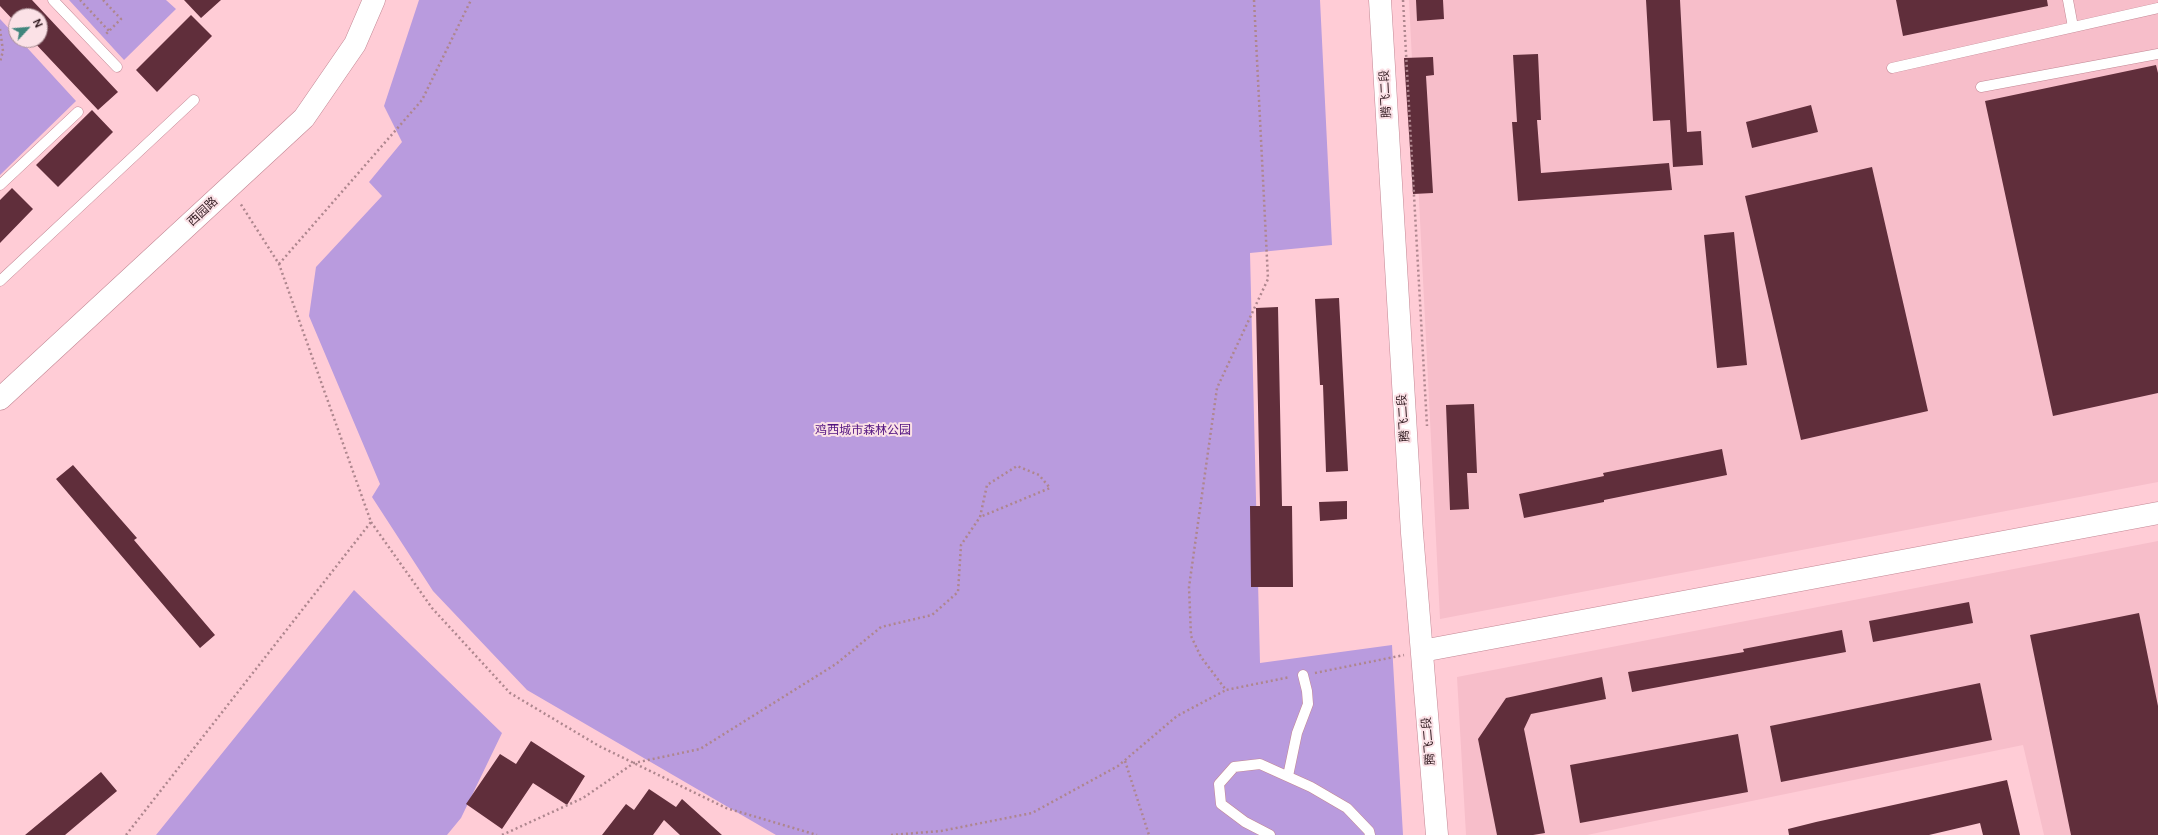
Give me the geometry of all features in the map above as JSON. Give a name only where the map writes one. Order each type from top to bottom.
[{"type":"street","name":"西园路","points":[[0,399],[304,118],[355,44],[374,0]]},
{"type":"street","name":"腾飞二段","points":[[1380,0],[1412,533],[1437,835]]},
{"type":"street","points":[[1422,651],[2158,513]]},
{"type":"lane","points":[[53,0],[117,67]]},
{"type":"lane","points":[[2068,0],[2073,27]]},
{"type":"lane","points":[[1892,68],[2158,8]]},
{"type":"lane","points":[[1981,87],[2158,54]]},
{"type":"lane","points":[[0,281],[194,100]]},
{"type":"lane","points":[[0,185],[78,112]]},
{"type":"lane","points":[[1288,776],[1297,733],[1308,704],[1307,691],[1303,675]]},
{"type":"lane","points":[[1270,835],[1245,822],[1222,804],[1220,784],[1234,767],[1260,764],[1311,787],[1347,808],[1369,831],[1370,835]]},
{"type":"path","points":[[80,0],[109,31]]},
{"type":"path","points":[[95,44],[121,19],[103,0]]},
{"type":"path","points":[[279,264],[422,100],[471,0]]},
{"type":"path","points":[[1226,690],[1201,657],[1191,636],[1189,587],[1218,388],[1268,279],[1254,0]]},
{"type":"path","points":[[1403,0],[1427,428]]},
{"type":"path","points":[[0,29],[3,51],[0,62]]},
{"type":"path","points":[[230,187],[279,264],[370,522],[432,608],[510,694],[599,746],[726,808],[817,835]]},
{"type":"path","points":[[502,835],[583,798],[634,763],[700,748],[836,664],[881,627],[932,615],[958,592],[961,545],[980,517],[987,485],[1017,466],[1039,475],[1050,488],[980,517]]},
{"type":"path","points":[[126,835],[370,522]]},
{"type":"path","points":[[891,835],[941,831],[1032,813],[1125,761],[1177,716],[1226,690],[1422,651]]},
{"type":"path","points":[[1125,761],[1149,835]]},
{"type":"path","points":[[941,831],[942,835]]},
{"type":"shaded area","points":[[1409,0],[2158,0],[2158,482],[1440,619]]},
{"type":"shaded area","points":[[2158,541],[2158,835],[2044,835],[2023,745],[1587,835],[1466,835],[1457,677]]},
{"type":"green space","points":[[69,0],[166,0],[176,9],[124,60]]},
{"type":"green space","name":"鸡西城市森林公园","points":[[419,0],[1320,0],[1332,245],[1250,253],[1260,663],[1392,645],[1403,835],[776,835],[527,690],[433,591],[372,497],[380,484],[309,316],[316,267],[382,196],[369,182],[402,142],[384,106]]},
{"type":"green space","points":[[0,19],[8,28],[8,48],[27,48],[76,101],[0,175]]},
{"type":"green space","points":[[354,590],[502,733],[461,818],[447,835],[156,835]]},
{"type":"building","points":[[0,0],[32,0],[39,8],[8,8],[8,14],[0,6]]},
{"type":"building","points":[[184,0],[221,0],[201,18]]},
{"type":"building","points":[[1416,0],[1443,0],[1444,19],[1417,21]]},
{"type":"building","points":[[1646,0],[1680,0],[1687,132],[1701,131],[1703,165],[1673,167],[1670,120],[1653,121]]},
{"type":"building","points":[[1896,0],[2047,0],[2048,6],[1903,36]]},
{"type":"building","points":[[191,15],[212,36],[157,92],[136,70]]},
{"type":"building","points":[[48,17],[118,92],[98,110],[40,48],[48,48]]},
{"type":"building","points":[[1538,54],[1541,120],[1537,120],[1541,173],[1669,163],[1672,190],[1518,201],[1512,122],[1517,122],[1513,55]]},
{"type":"building","points":[[1433,57],[1434,75],[1426,76],[1433,193],[1413,194],[1404,58]]},
{"type":"building","points":[[2156,65],[2158,73],[2158,393],[2053,416],[1985,101]]},
{"type":"building","points":[[1811,105],[1818,132],[1752,148],[1746,122]]},
{"type":"building","points":[[92,110],[113,132],[58,187],[36,165]]},
{"type":"building","points":[[1872,167],[1928,411],[1801,440],[1745,196]]},
{"type":"building","points":[[12,188],[33,209],[0,243],[0,200]]},
{"type":"building","points":[[1734,232],[1747,365],[1717,368],[1704,235]]},
{"type":"building","points":[[1339,298],[1348,471],[1326,472],[1323,385],[1320,385],[1315,299]]},
{"type":"building","points":[[1278,307],[1282,506],[1292,506],[1293,587],[1251,587],[1250,506],[1260,506],[1256,308]]},
{"type":"building","points":[[1474,404],[1477,473],[1467,473],[1469,509],[1450,510],[1446,405]]},
{"type":"building","points":[[1722,449],[1727,475],[1524,518],[1519,494],[1604,476],[1603,473]]},
{"type":"building","points":[[73,465],[137,538],[134,540],[215,635],[200,648],[56,479]]},
{"type":"building","points":[[1347,501],[1347,519],[1320,521],[1319,502]]},
{"type":"building","points":[[1969,602],[1973,623],[1873,642],[1869,621]]},
{"type":"building","points":[[2139,613],[2158,706],[2158,835],[2071,835],[2030,635]]},
{"type":"building","points":[[1842,630],[1846,652],[1632,692],[1628,672],[1744,652],[1743,649]]},
{"type":"building","points":[[1602,677],[1606,699],[1531,714],[1524,729],[1545,833],[1533,835],[1497,835],[1478,739],[1506,698]]},
{"type":"building","points":[[1980,683],[1992,740],[1781,782],[1770,726]]},
{"type":"building","points":[[1738,734],[1748,792],[1580,823],[1570,765]]},
{"type":"building","points":[[531,741],[585,776],[567,805],[533,783],[502,829],[466,804],[500,754],[516,764]]},
{"type":"building","points":[[101,772],[117,791],[65,835],[25,835]]},
{"type":"building","points":[[2007,780],[2020,835],[1983,835],[1980,823],[1929,835],[1789,835],[1788,829]]},
{"type":"building","points":[[649,789],[676,807],[682,799],[722,835],[680,835],[664,820],[653,835],[602,835],[626,804],[634,810]]}]
